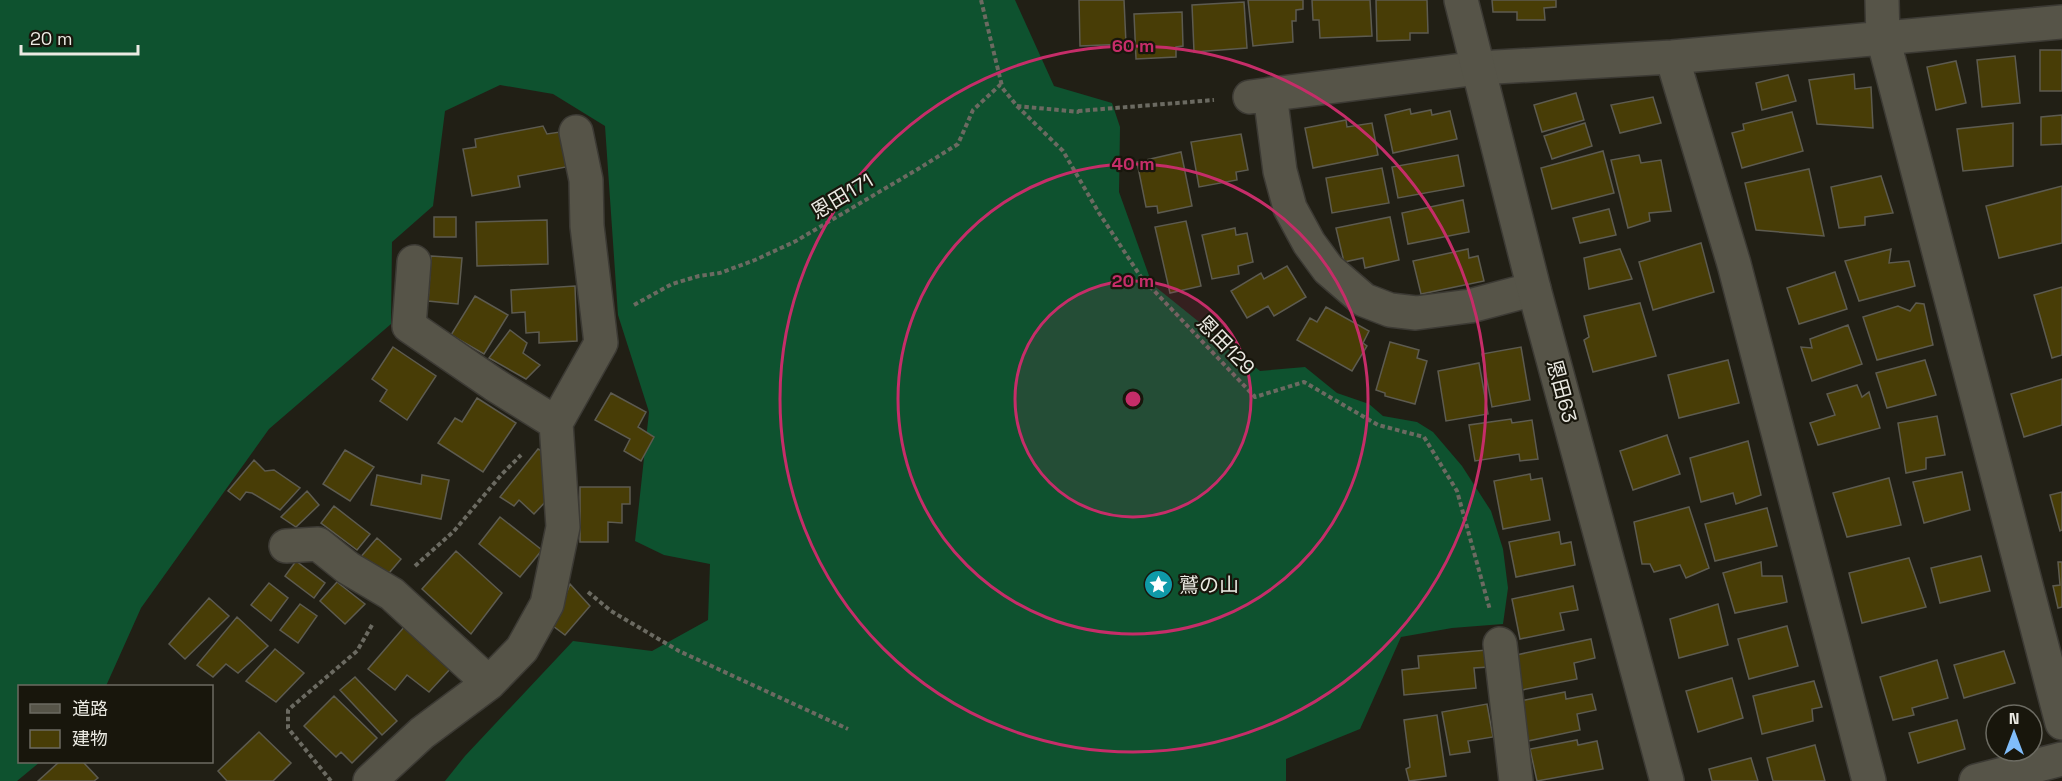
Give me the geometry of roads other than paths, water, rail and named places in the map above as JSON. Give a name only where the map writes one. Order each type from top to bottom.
[{"type":"street","name":"恩田63","points":[[1461,0],[1534,289],[1667,781]]},
{"type":"street","points":[[1882,0],[1883,38],[2062,723]]},
{"type":"street","points":[[1534,289],[1470,306],[1416,313],[1390,310],[1364,300],[1328,269],[1309,243],[1290,208],[1260,96],[1479,68],[1672,57],[2062,22]]},
{"type":"street","points":[[1672,57],[1734,264],[1869,781]]},
{"type":"street","points":[[370,781],[422,733],[489,682],[522,649],[547,604],[562,527],[556,423],[602,343],[586,226],[586,180],[576,132]]},
{"type":"street","points":[[414,262],[409,326],[495,385],[556,423]]},
{"type":"street","points":[[286,546],[318,544],[348,568],[392,594],[489,682]]},
{"type":"street","points":[[1500,644],[1516,781]]},
{"type":"street","points":[[1976,781],[2062,759]]},
{"type":"place","name":"鷲の山","points":[[1158,585]]}]
